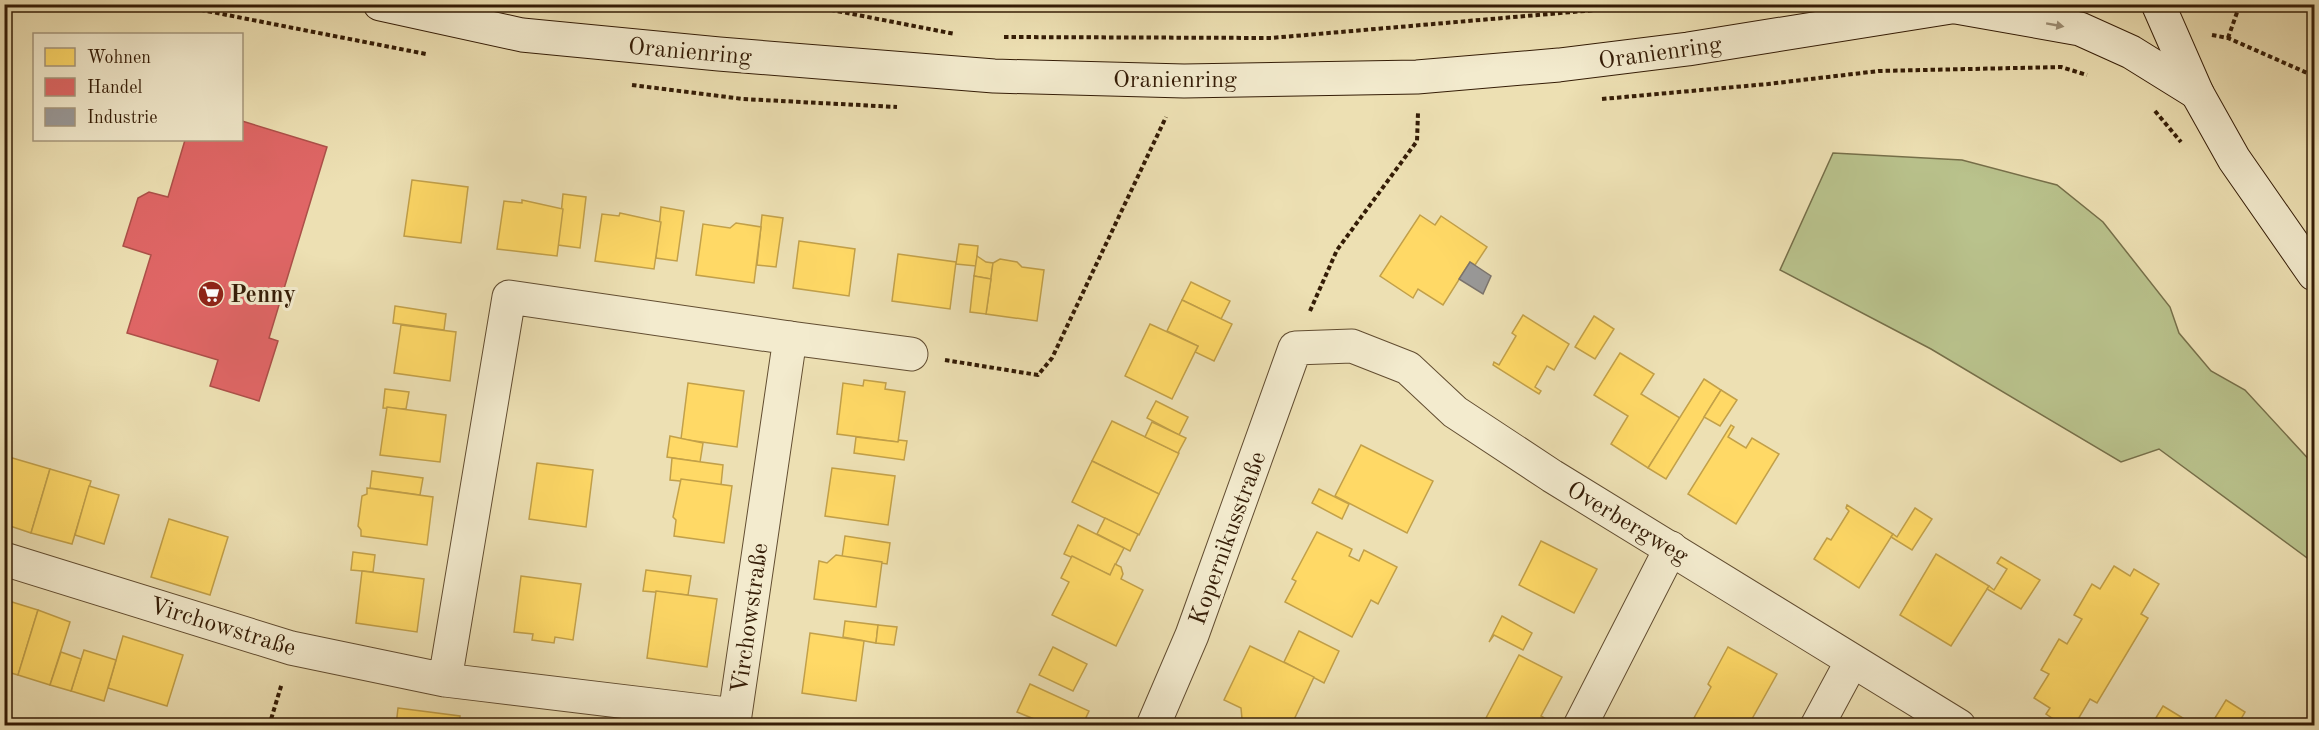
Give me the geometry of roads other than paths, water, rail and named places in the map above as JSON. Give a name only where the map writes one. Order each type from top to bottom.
[{"type":"street","name":"Oranienring","points":[[380,4],[522,35],[719,54],[994,76],[1184,81],[1418,77],[1559,65],[1688,49],[1963,6],[2080,29],[2132,52],[2197,93]]},
{"type":"street","points":[[2158,4],[2197,93],[2234,159],[2314,274]]},
{"type":"street","points":[[445,680],[509,297],[911,354]]},
{"type":"street","name":"Virchowstraße","points":[[4,559],[291,648],[445,680],[735,715],[790,338]]},
{"type":"street","name":"Overbergweg","points":[[1294,348],[1352,346],[1408,368],[1455,412],[1552,476],[1959,726]]},
{"type":"street","name":"Kopernikusstraße","points":[[1153,726],[1192,635],[1294,348]]},
{"type":"street","points":[[1580,726],[1671,548]]},
{"type":"street","points":[[1816,726],[1852,661]]},
{"type":"place","name":"Penny","points":[[211,294]]}]
